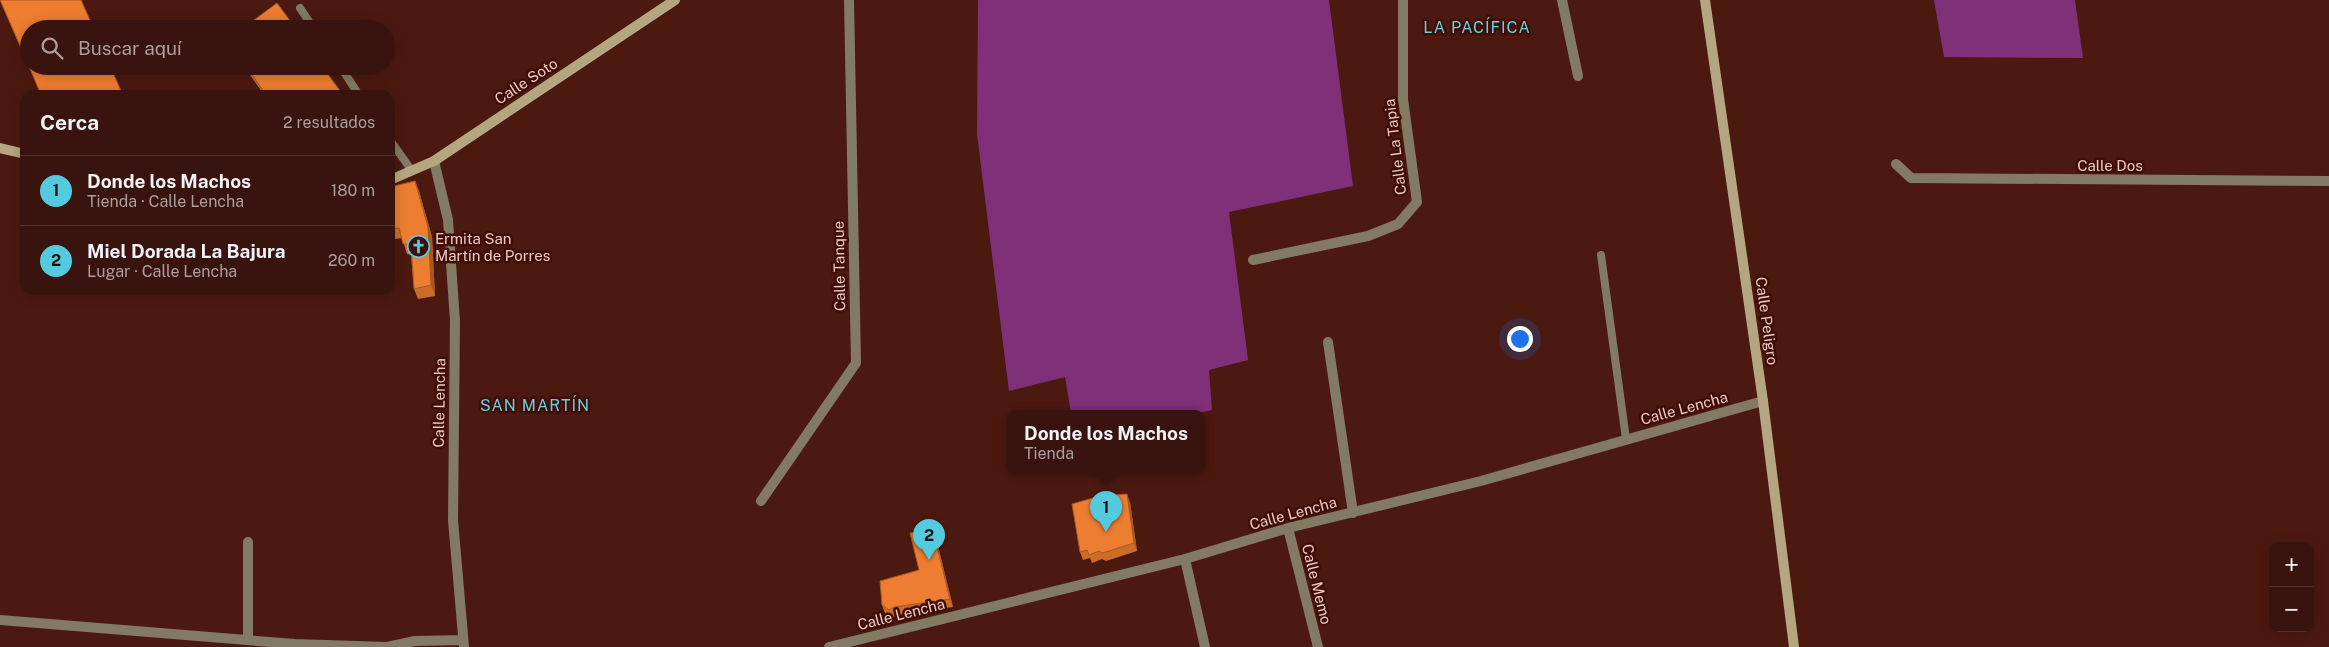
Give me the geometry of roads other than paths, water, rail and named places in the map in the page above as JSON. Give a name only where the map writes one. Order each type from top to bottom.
[{"type":"main road","name":"Calle Soto","points":[[395,178],[434,161],[675,0]]},
{"type":"main road","name":"Calle Peligro","points":[[1705,0],[1763,402],[1794,647]]},
{"type":"main road","points":[[0,148],[20,153]]},
{"type":"street","name":"Calle Tanque","points":[[761,501],[856,363],[849,0]]},
{"type":"street","name":"Calle La Tapia","points":[[1253,260],[1368,236],[1398,224],[1416,202],[1403,99],[1403,0]]},
{"type":"street","points":[[1562,0],[1578,76]]},
{"type":"street","name":"Calle Lencha","points":[[434,161],[448,220],[455,321],[453,520],[464,644]]},
{"type":"street","name":"Calle Dos","points":[[1896,164],[1911,178],[2329,181]]},
{"type":"street","points":[[1328,342],[1353,513]]},
{"type":"street","name":"Calle Lencha","points":[[829,647],[1184,559],[1288,528],[1481,481],[1763,402]]},
{"type":"street","name":"Calle Memo","points":[[1288,528],[1318,647]]},
{"type":"street","points":[[248,542],[248,639]]},
{"type":"street","points":[[1184,559],[1205,647]]},
{"type":"street","points":[[0,620],[295,644],[387,647],[415,641],[464,644]]},
{"type":"lane","points":[[300,8],[308,20]]},
{"type":"lane","points":[[346,75],[356,90]]},
{"type":"lane","points":[[395,147],[412,171]]},
{"type":"lane","points":[[1601,255],[1626,439]]},
{"type":"place","name":"Ermita San Martín de Porres","points":[[419,247]]},
{"type":"place","name":"Donde los Machos","points":[[1106,532]]},
{"type":"place","name":"Miel Dorada La Bajura","points":[[929,560]]},
{"type":"district","name":"LA PACÍFICA","points":[[1477,27]]},
{"type":"district","name":"SAN MARTÍN","points":[[535,405]]}]
